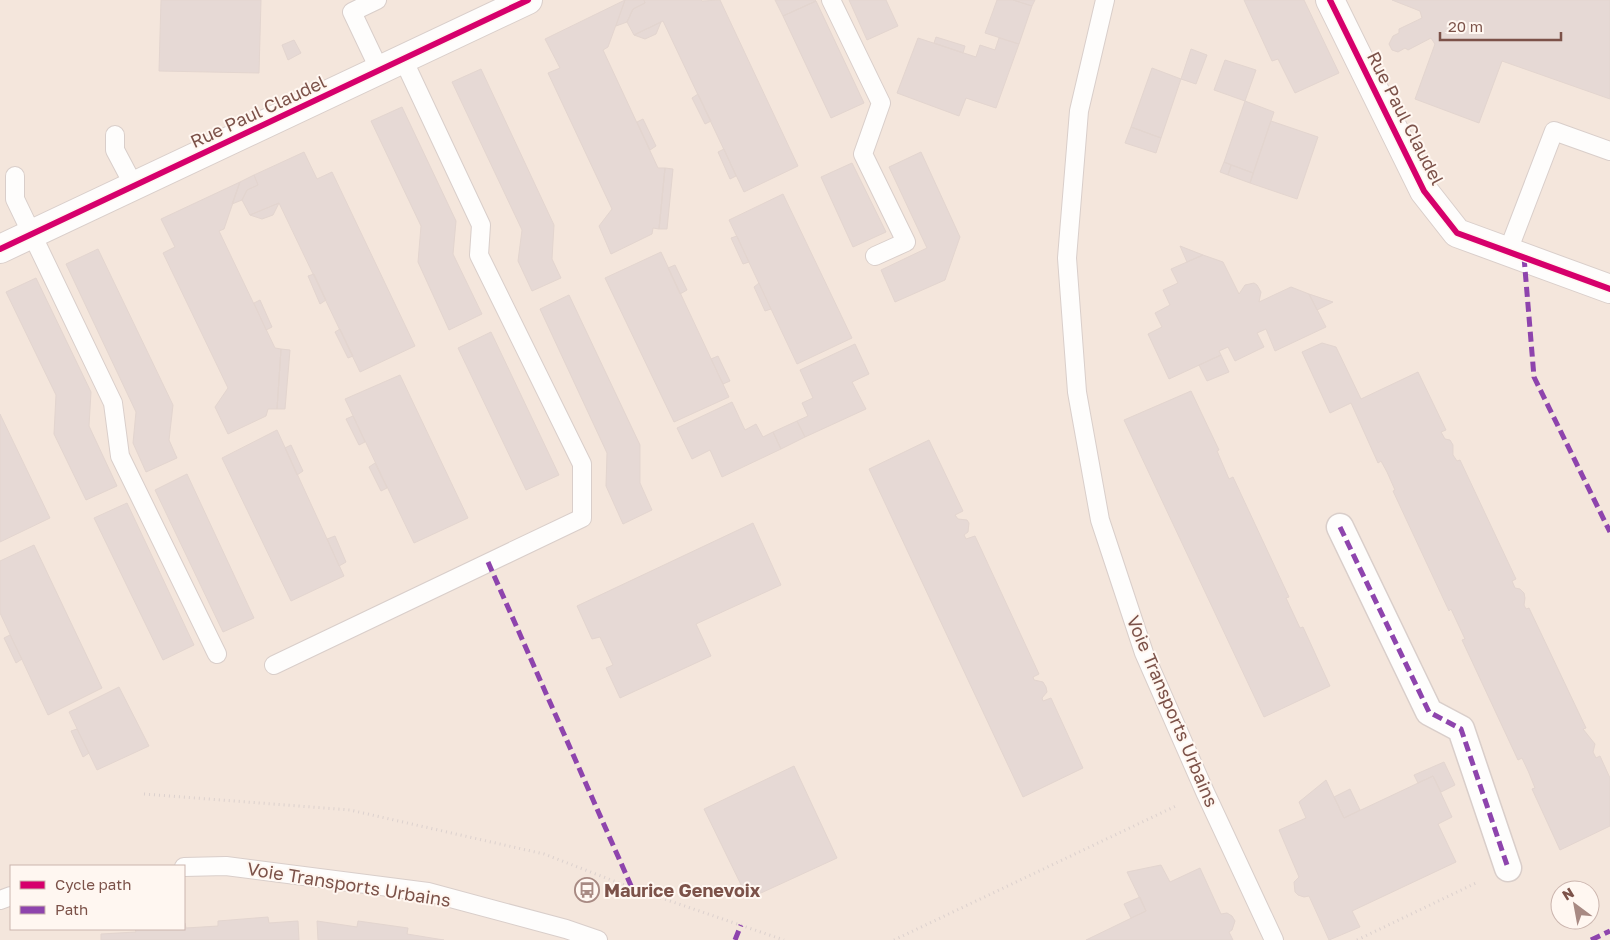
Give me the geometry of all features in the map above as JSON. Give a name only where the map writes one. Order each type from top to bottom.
[{"type":"street","name":"Rue Paul Claudel","points":[[0,249],[528,0]]},
{"type":"street","name":"Rue Paul Claudel","points":[[1330,0],[1424,191],[1457,233],[1610,289]]},
{"type":"street","points":[[1340,527],[1429,712],[1461,729],[1508,868]]},
{"type":"lane","points":[[274,665],[582,518],[582,464],[479,255],[481,225],[391,65],[352,12],[377,0]]},
{"type":"lane","points":[[831,0],[881,103],[863,154],[906,242],[875,256]]},
{"type":"lane","name":"Voie Transports Urbains","points":[[1106,0],[1079,111],[1067,258],[1077,392],[1100,520],[1144,653],[1205,792],[1274,940]]},
{"type":"lane","points":[[1508,251],[1554,131],[1610,151]]},
{"type":"lane","points":[[115,135],[114,150],[134,186]]},
{"type":"lane","points":[[15,176],[15,199],[113,403],[120,456],[217,654]]},
{"type":"lane","name":"Voie Transports Urbains","points":[[185,867],[226,866],[428,892],[566,929],[598,940]]},
{"type":"path","points":[[894,940],[1205,792]]},
{"type":"path","points":[[144,794],[350,810],[544,854],[632,888],[784,940]]},
{"type":"path","points":[[1357,940],[1508,868]]},
{"type":"shaded area","points":[[0,0],[1610,0],[1610,940],[0,940]]},
{"type":"building","points":[[161,0],[261,0],[259,73],[159,71]]},
{"type":"building","points":[[625,0],[644,0],[645,3],[633,9],[627,22],[616,26]]},
{"type":"building","points":[[625,0],[608,47],[603,50],[658,168],[665,168],[659,229],[653,228],[652,234],[611,254],[599,226],[612,209],[548,73],[560,68],[545,39]]},
{"type":"building","points":[[644,0],[720,0],[798,166],[744,192],[663,21],[634,35],[627,22],[633,9],[645,3]]},
{"type":"building","points":[[775,0],[815,0],[816,1],[783,16]]},
{"type":"building","points":[[849,0],[886,0],[898,26],[867,40]]},
{"type":"building","points":[[997,0],[1013,0],[1032,6],[1019,44],[985,33]]},
{"type":"building","points":[[1013,0],[1035,0],[1032,6]]},
{"type":"building","points":[[1244,0],[1304,0],[1339,73],[1295,93],[1278,59],[1272,61]]},
{"type":"building","points":[[1392,0],[1610,0],[1610,99],[1502,61],[1479,123],[1415,99],[1435,44],[1431,38],[1408,50],[1405,48],[1398,52],[1392,50],[1389,44],[1393,36],[1399,33],[1399,29],[1422,18],[1420,11]]},
{"type":"building","points":[[816,1],[864,103],[831,118],[783,16]]},
{"type":"building","points":[[661,22],[656,34],[645,39],[634,35]]},
{"type":"building","points":[[936,37],[965,46],[963,53],[934,43]]},
{"type":"building","points":[[918,38],[976,57],[980,45],[995,50],[999,38],[1019,44],[996,108],[966,98],[959,116],[897,93]]},
{"type":"building","points":[[294,40],[301,53],[288,60],[282,45]]},
{"type":"building","points":[[1191,49],[1207,55],[1196,84],[1181,79]]},
{"type":"building","points":[[1225,60],[1256,70],[1245,101],[1214,90]]},
{"type":"building","points":[[1152,68],[1181,79],[1161,138],[1131,127]]},
{"type":"building","points":[[481,69],[554,225],[552,259],[561,278],[532,291],[518,261],[522,230],[452,82]]},
{"type":"building","points":[[698,94],[711,121],[705,124],[692,98]]},
{"type":"building","points":[[1245,101],[1274,112],[1253,173],[1224,162]]},
{"type":"building","points":[[402,107],[456,221],[453,254],[482,314],[449,330],[418,262],[421,226],[371,121]]},
{"type":"building","points":[[643,119],[656,146],[650,150],[637,122]]},
{"type":"building","points":[[1271,121],[1318,137],[1297,199],[1250,183]]},
{"type":"building","points":[[1131,127],[1161,138],[1156,153],[1125,143]]},
{"type":"building","points":[[724,149],[736,176],[730,179],[718,152]]},
{"type":"building","points":[[304,152],[317,179],[332,172],[415,346],[360,372],[279,203],[250,215],[242,200],[247,190],[258,185],[254,175]]},
{"type":"building","points":[[921,152],[960,237],[945,280],[895,302],[881,270],[927,248],[889,167]]},
{"type":"building","points":[[1224,162],[1231,165],[1228,175],[1220,172]]},
{"type":"building","points":[[852,163],[886,232],[853,247],[821,177]]},
{"type":"building","points":[[1231,165],[1253,173],[1250,183],[1228,175]]},
{"type":"building","points":[[665,168],[673,169],[667,229],[659,229]]},
{"type":"building","points":[[254,175],[258,185],[247,190],[242,200],[232,204],[240,182]]},
{"type":"building","points":[[240,182],[224,229],[219,231],[275,348],[281,349],[277,409],[268,409],[266,416],[228,434],[215,407],[228,388],[163,253],[175,247],[161,219]]},
{"type":"building","points":[[783,194],[852,338],[797,364],[729,220]]},
{"type":"building","points":[[279,203],[273,215],[262,219],[250,215]]},
{"type":"building","points":[[737,236],[749,262],[743,264],[731,238]]},
{"type":"building","points":[[1180,246],[1203,255],[1187,262]]},
{"type":"building","points":[[98,249],[173,405],[169,440],[177,458],[146,472],[133,443],[136,412],[66,264]]},
{"type":"building","points":[[661,252],[729,397],[674,422],[605,278]]},
{"type":"building","points":[[1203,255],[1223,262],[1239,294],[1245,285],[1254,283],[1257,285],[1261,292],[1259,302],[1291,287],[1309,294],[1326,327],[1275,351],[1266,329],[1257,333],[1264,347],[1235,361],[1228,347],[1219,351],[1221,355],[1169,379],[1148,334],[1162,327],[1155,313],[1170,305],[1163,290],[1178,283],[1171,269]]},
{"type":"building","points":[[675,265],[687,290],[680,294],[668,268]]},
{"type":"building","points":[[314,274],[326,300],[320,304],[308,276]]},
{"type":"building","points":[[36,278],[91,392],[89,426],[117,486],[86,500],[54,434],[56,395],[6,292]]},
{"type":"building","points":[[759,283],[771,309],[765,311],[754,287]]},
{"type":"building","points":[[1309,294],[1333,302],[1317,310]]},
{"type":"building","points":[[569,295],[640,445],[640,483],[652,510],[623,524],[606,486],[607,453],[540,309]]},
{"type":"building","points":[[260,300],[272,327],[266,330],[254,303]]},
{"type":"building","points":[[340,329],[353,356],[348,358],[335,332]]},
{"type":"building","points":[[491,332],[559,475],[526,490],[458,348]]},
{"type":"building","points":[[1322,343],[1336,347],[1361,399],[1418,372],[1446,430],[1441,432],[1445,439],[1450,440],[1453,445],[1453,455],[1457,461],[1460,460],[1516,579],[1512,581],[1515,588],[1520,589],[1524,593],[1524,605],[1526,609],[1529,608],[1586,728],[1583,729],[1595,744],[1593,752],[1596,758],[1600,756],[1610,778],[1610,826],[1560,850],[1532,789],[1535,788],[1522,758],[1518,760],[1462,640],[1465,639],[1451,609],[1449,611],[1393,491],[1395,490],[1387,472],[1381,461],[1378,463],[1351,403],[1330,413],[1302,352]]},
{"type":"building","points":[[855,344],[869,374],[852,382],[866,409],[805,437],[797,421],[808,416],[802,403],[813,398],[800,370]]},
{"type":"building","points":[[281,349],[290,350],[285,409],[277,409]]},
{"type":"building","points":[[1221,355],[1229,372],[1207,381],[1199,365]]},
{"type":"building","points":[[718,356],[730,381],[723,384],[711,359]]},
{"type":"building","points":[[400,375],[468,518],[414,543],[345,399]]},
{"type":"building","points":[[1191,391],[1219,450],[1217,451],[1229,479],[1233,477],[1289,597],[1286,598],[1300,628],[1303,627],[1330,686],[1264,717],[1124,420]]},
{"type":"building","points":[[732,402],[745,430],[756,424],[763,437],[773,432],[781,449],[722,477],[710,450],[692,459],[677,428]]},
{"type":"building","points":[[0,414],[50,518],[0,542]]},
{"type":"building","points":[[353,416],[365,442],[359,445],[346,419]]},
{"type":"building","points":[[797,421],[805,437],[781,449],[773,432]]},
{"type":"building","points":[[277,430],[344,576],[291,601],[222,458]]},
{"type":"building","points":[[929,440],[963,511],[955,515],[958,519],[967,520],[969,523],[968,532],[964,535],[966,539],[975,536],[1039,674],[1033,677],[1034,680],[1043,682],[1046,687],[1047,692],[1042,698],[1043,701],[1051,698],[1083,768],[1023,797],[869,469]]},
{"type":"building","points":[[291,445],[303,471],[297,475],[285,448]]},
{"type":"building","points":[[375,463],[387,488],[381,491],[369,467]]},
{"type":"building","points":[[187,474],[254,618],[223,632],[155,490]]},
{"type":"building","points":[[127,503],[194,645],[163,660],[94,518]]},
{"type":"building","points":[[753,523],[781,585],[696,624],[711,656],[620,698],[606,668],[613,665],[600,637],[592,639],[577,606]]},
{"type":"building","points":[[335,536],[346,562],[339,566],[327,539]]},
{"type":"building","points":[[34,545],[102,688],[48,715],[0,613],[0,561]]},
{"type":"building","points":[[10,635],[22,659],[16,663],[4,638]]},
{"type":"building","points":[[119,687],[149,746],[97,770],[69,712]]},
{"type":"building","points":[[77,729],[89,753],[83,757],[71,731]]},
{"type":"building","points":[[1444,762],[1455,785],[1441,792],[1433,776],[1418,783],[1414,775]]},
{"type":"building","points":[[794,766],[837,858],[748,899],[704,809]]},
{"type":"building","points":[[1433,776],[1452,817],[1438,824],[1456,862],[1352,911],[1360,927],[1329,940],[1309,896],[1304,897],[1295,892],[1294,882],[1299,877],[1279,830],[1306,818],[1299,802],[1326,780],[1344,818]]},
{"type":"building","points":[[1350,789],[1360,810],[1344,818],[1334,797]]},
{"type":"building","points":[[1161,865],[1170,882],[1200,868],[1221,914],[1227,913],[1235,921],[1232,930],[1229,932],[1233,940],[1086,940],[1146,911],[1127,872]]},
{"type":"building","points":[[1140,897],[1146,911],[1131,918],[1124,904]]},
{"type":"building","points":[[268,917],[269,923],[298,921],[299,940],[101,940],[101,934],[136,932],[135,930],[185,930],[185,923],[186,928],[218,926],[218,921]]},
{"type":"building","points":[[317,921],[357,927],[358,921],[408,928],[407,934],[444,940],[318,940]]},
{"type":"marked path","points":[[1524,257],[1534,377],[1610,532]]},
{"type":"marked path","points":[[1340,527],[1429,712],[1461,729],[1508,868]]},
{"type":"marked path","points":[[488,562],[632,888]]},
{"type":"marked path","points":[[735,940],[741,925]]},
{"type":"marked path","points":[[1591,940],[1610,931]]},
{"type":"cycle path","points":[[0,249],[528,0]]},
{"type":"cycle path","points":[[1330,0],[1424,191],[1457,233],[1610,289]]},
{"type":"place","name":"Maurice Genevoix","points":[[587,890]]}]
